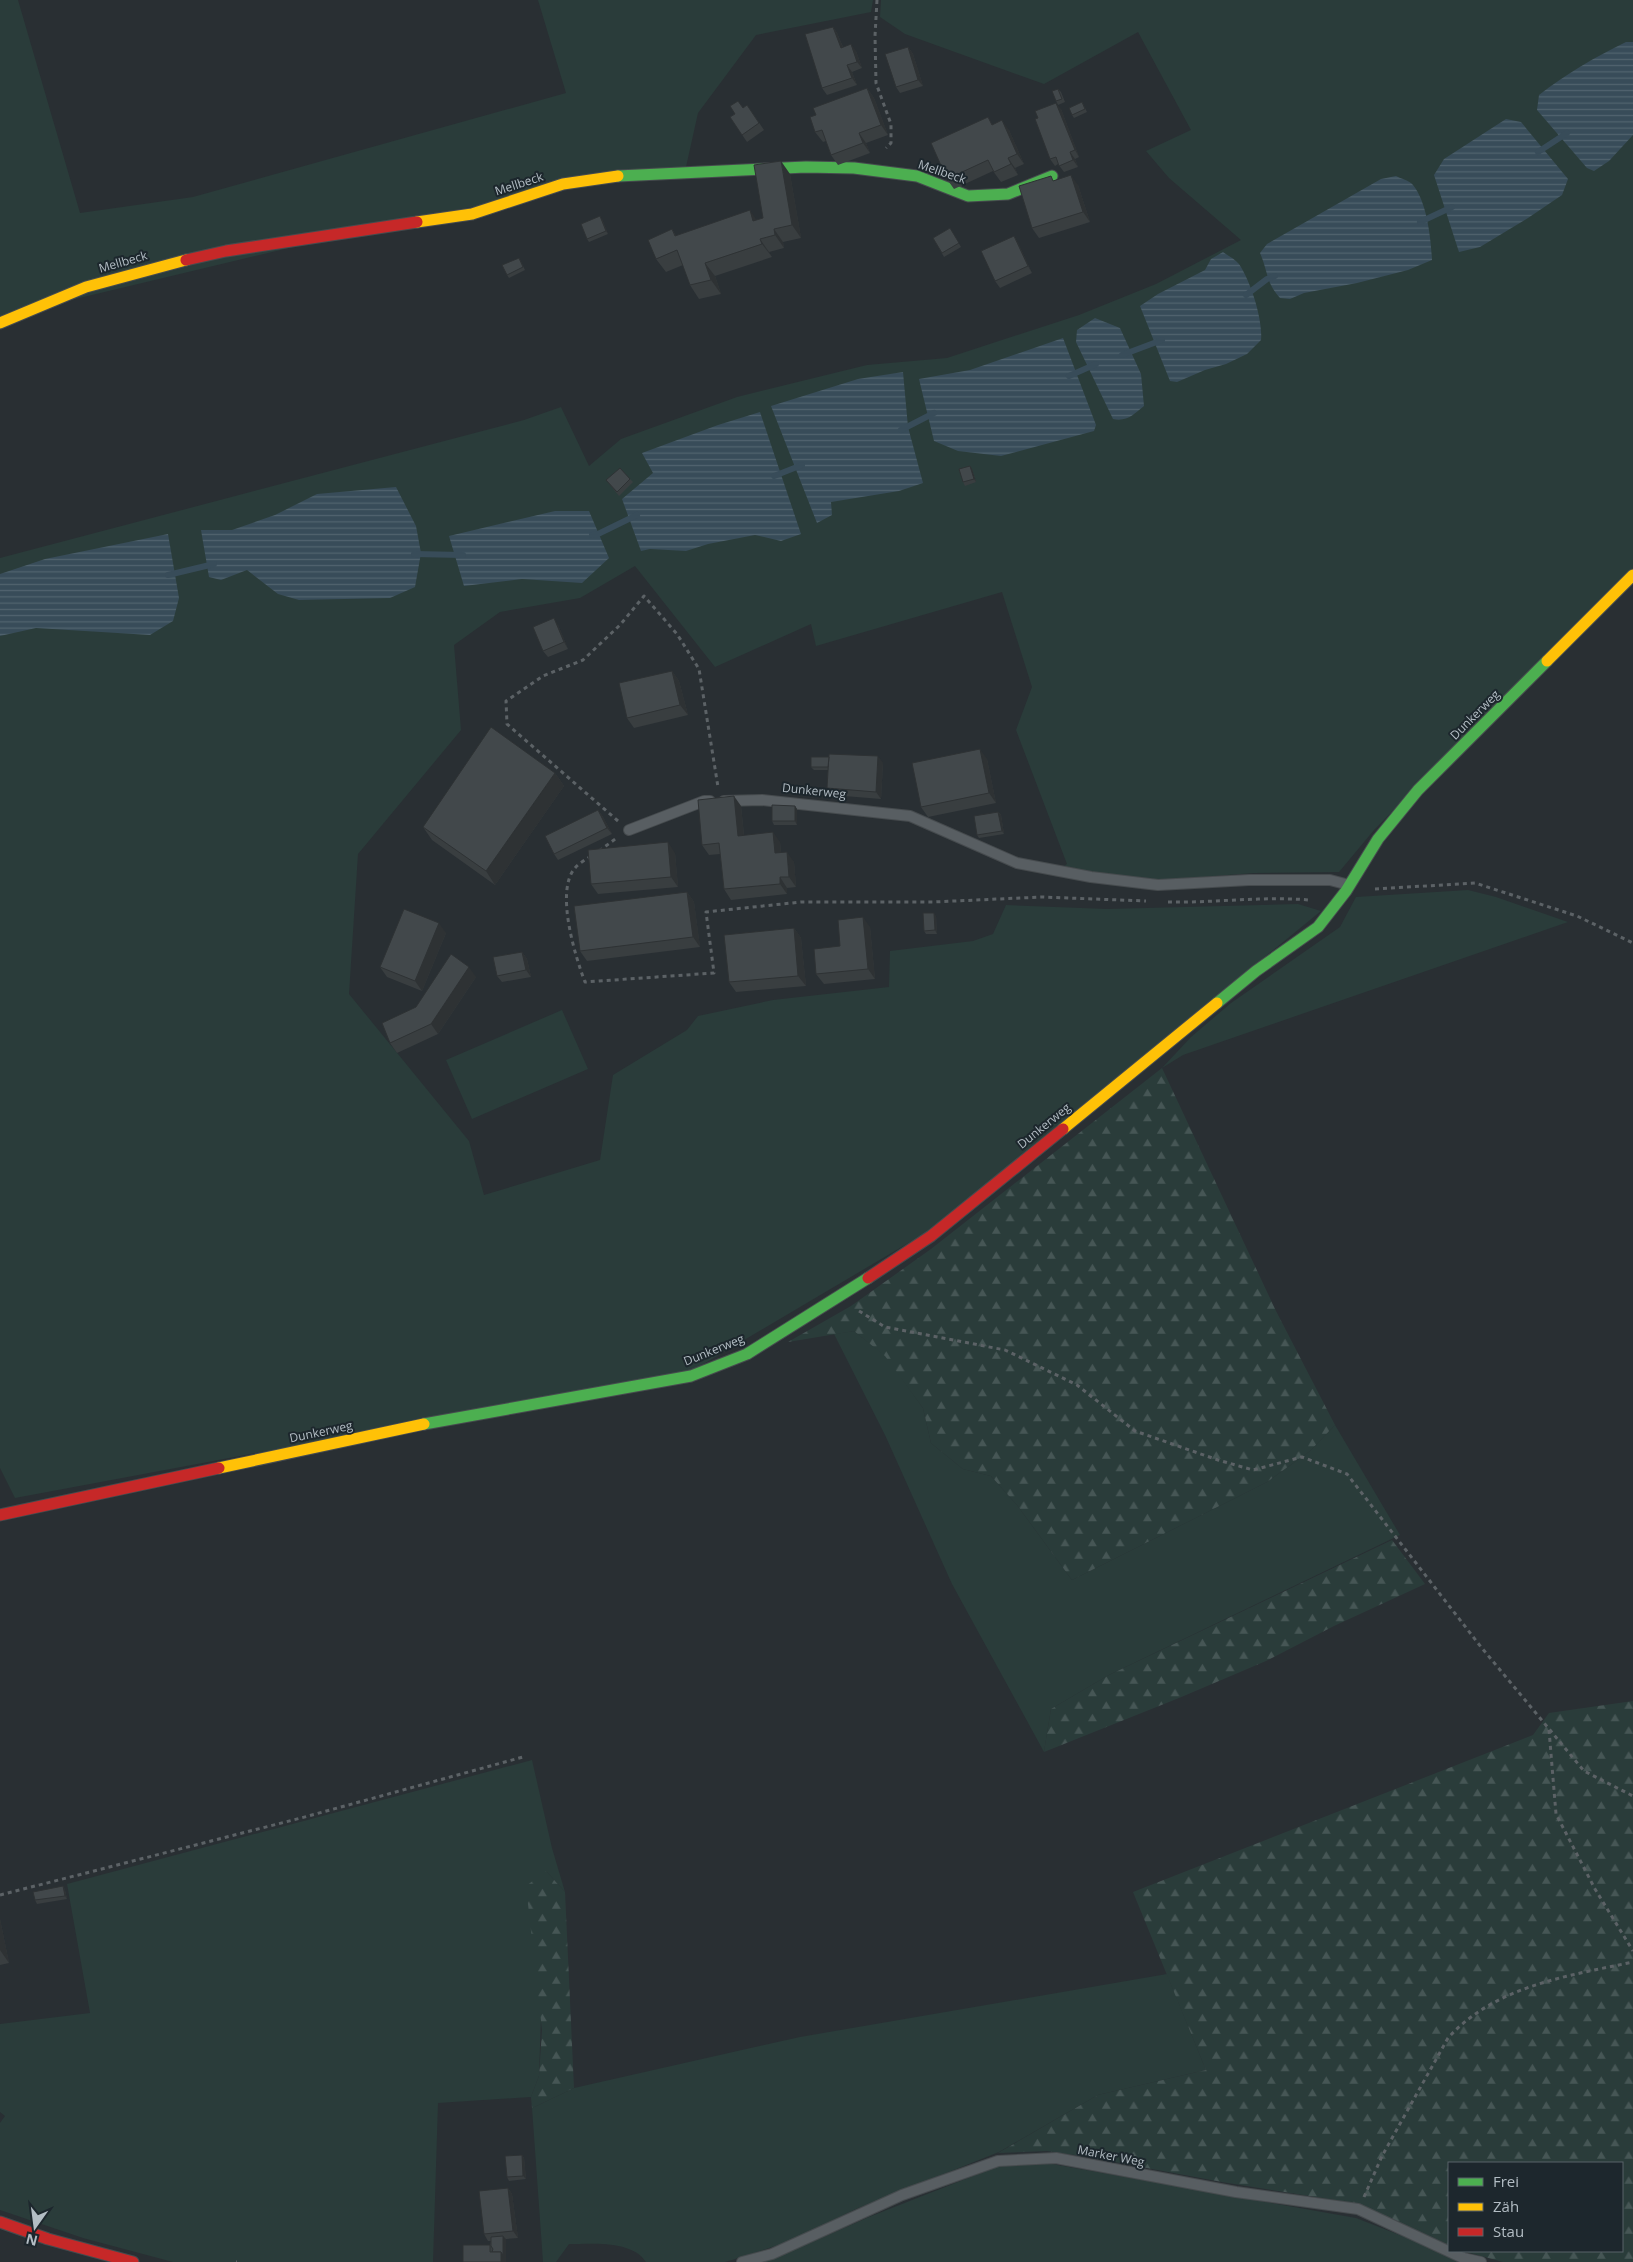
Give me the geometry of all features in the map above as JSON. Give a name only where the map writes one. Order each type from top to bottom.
[{"type":"street","name":"Mellbeck","points":[[0,323],[86,287],[157,267],[226,251],[472,214],[563,184],[629,174],[806,167],[854,168],[917,176],[968,196],[1008,194],[1052,176]]},
{"type":"street","name":"Dunkerweg","points":[[0,1515],[413,1426],[691,1376],[747,1354],[835,1300],[931,1236],[1256,971],[1318,927],[1348,888],[1378,838],[1418,790],[1633,575]]},
{"type":"street","points":[[0,2222],[48,2239],[133,2262]]},
{"type":"lane","name":"Dunkerweg","points":[[628,830],[704,801],[762,800],[910,816],[1017,863],[1091,877],[1158,885],[1249,880],[1330,880],[1348,888]]},
{"type":"lane","name":"Marker Weg","points":[[742,2262],[772,2254],[809,2239],[902,2195],[998,2161],[1056,2158],[1236,2192],[1358,2209],[1448,2251]]},
{"type":"lane","name":"Marker Weg","points":[[1450,2252],[1463,2258],[1481,2262]]},
{"type":"path","points":[[878,0],[875,36],[876,83],[891,124],[891,143],[882,153]]},
{"type":"path","points":[[721,801],[699,669],[677,634],[644,596],[620,625],[583,660],[543,676],[506,701],[507,724],[628,830],[575,868],[566,891],[572,948],[584,982],[714,973],[706,912],[800,902],[934,902],[1042,897],[1155,901]]},
{"type":"path","points":[[1348,888],[1475,883],[1577,916],[1633,943]]},
{"type":"path","points":[[1164,902],[1201,903],[1292,899],[1337,903]]},
{"type":"path","points":[[835,1300],[851,1306],[885,1327],[1005,1350],[1077,1385],[1134,1430],[1218,1460],[1253,1470],[1302,1457],[1347,1474],[1482,1647],[1584,1771],[1633,1796]]},
{"type":"path","points":[[1548,1728],[1556,1814],[1595,1889],[1633,1951]]},
{"type":"path","points":[[0,1895],[523,1758]]},
{"type":"path","points":[[1358,2209],[1382,2156],[1448,2038],[1461,2023],[1490,2003],[1545,1981],[1633,1962]]},
{"type":"green space","points":[[0,0],[18,0],[80,213],[193,197],[566,93],[538,0],[873,0],[871,12],[756,35],[698,113],[686,167],[423,216],[0,317]]},
{"type":"green space","points":[[881,0],[1633,0],[1633,568],[1374,830],[1339,872],[1254,873],[1163,880],[1098,873],[1064,866],[1067,864],[1016,730],[1032,687],[1002,592],[816,646],[811,624],[715,667],[635,566],[580,598],[500,612],[454,645],[461,730],[358,854],[349,994],[469,1141],[484,1195],[600,1160],[613,1075],[687,1030],[698,1016],[773,1000],[889,987],[890,951],[973,941],[993,934],[1006,905],[1107,909],[1298,904],[1321,911],[932,1229],[690,1372],[15,1498],[0,1468],[0,558],[524,420],[561,407],[589,466],[621,439],[737,397],[867,365],[947,358],[1079,315],[1156,284],[1241,240],[1169,178],[1146,151],[1191,130],[1138,32],[1044,84],[905,34],[880,17]]},
{"type":"green space","points":[[1468,890],[1496,897],[1568,922],[1183,1055],[1162,1068],[1191,1037],[1231,1003],[1340,927],[1356,897]]},
{"type":"green space","points":[[562,1010],[588,1069],[472,1119],[446,1060]]},
{"type":"green space","points":[[1162,1068],[1276,1311],[1335,1425],[1310,1451],[1267,1482],[1072,1580],[1017,1505],[991,1476],[963,1469],[931,1443],[923,1408],[885,1356],[854,1331],[788,1342],[851,1306],[931,1249]]},
{"type":"green space","points":[[854,1331],[886,1356],[923,1408],[931,1443],[963,1469],[991,1476],[1017,1505],[1072,1580],[1267,1482],[1310,1451],[1335,1425],[1400,1535],[1109,1675],[1051,1709],[1044,1752],[952,1584],[885,1435],[834,1334]]},
{"type":"green space","points":[[1392,1540],[1425,1584],[1334,1626],[1266,1661],[1044,1752],[1051,1709],[1109,1675]]},
{"type":"green space","points":[[1633,1701],[1633,2262],[1503,2262],[1467,2252],[1623,2252],[1623,2162],[1448,2162],[1448,2245],[1360,2204],[1047,2151],[998,2153],[1098,2095],[1206,2070],[1133,1892],[1533,1735],[1549,1713]]},
{"type":"green space","points":[[532,1760],[552,1848],[565,1892],[546,1871],[539,2076],[531,2097],[438,2103],[433,2262],[173,2262],[83,2238],[0,2210],[0,2123],[5,2116],[0,2112],[0,2024],[90,2013],[67,1884]]},
{"type":"green space","points":[[546,1871],[565,1892],[574,2088],[532,2108],[531,2097],[539,2076],[542,2030],[526,1886]]},
{"type":"green space","points":[[1167,1974],[1206,2070],[1098,2095],[999,2152],[856,2209],[788,2242],[732,2260],[725,2262],[646,2262],[640,2255],[622,2247],[569,2244],[556,2262],[543,2262],[532,2108],[574,2088],[800,2037]]},
{"type":"green space","points":[[1052,2164],[1356,2218],[1469,2262],[760,2262],[787,2253],[869,2217],[1001,2165]]},
{"type":"water","points":[[1626,42],[1633,42],[1633,135],[1609,161],[1594,171],[1587,168],[1537,110],[1539,95],[1581,66]]},
{"type":"water","points":[[1506,119],[1521,122],[1568,179],[1562,195],[1528,218],[1480,247],[1459,252],[1434,175],[1444,159]]},
{"type":"water","points":[[1396,176],[1411,183],[1422,201],[1429,232],[1432,260],[1408,270],[1357,283],[1304,293],[1290,299],[1280,298],[1270,282],[1260,253],[1267,244],[1381,179]]},
{"type":"water","points":[[1223,252],[1239,264],[1248,281],[1258,312],[1261,340],[1247,354],[1226,364],[1205,370],[1177,382],[1170,381],[1140,306],[1158,294],[1205,270],[1211,259]]},
{"type":"water","points":[[1095,318],[1120,328],[1141,374],[1144,406],[1126,418],[1113,419],[1076,342],[1077,330]]},
{"type":"water","points":[[1063,338],[1096,425],[1094,431],[1001,456],[958,451],[934,441],[919,379],[970,370]]},
{"type":"water","points":[[903,372],[908,427],[923,483],[899,491],[831,502],[832,515],[817,523],[771,406],[858,379]]},
{"type":"water","points":[[760,412],[801,534],[781,541],[755,535],[708,544],[686,551],[650,549],[641,551],[622,499],[653,473],[642,453],[718,425]]},
{"type":"water","points":[[396,487],[416,526],[421,553],[415,587],[390,598],[299,600],[278,594],[247,570],[221,580],[209,577],[201,530],[232,530],[275,515],[317,494]]},
{"type":"water","points":[[555,511],[589,511],[609,558],[582,583],[522,579],[464,586],[449,536]]},
{"type":"water","points":[[168,534],[179,598],[173,621],[150,635],[36,628],[0,636],[0,574],[45,559]]},
{"type":"building","points":[[833,27],[841,48],[851,44],[857,62],[847,65],[852,78],[822,88],[805,34]]},
{"type":"building","points":[[908,47],[918,80],[896,87],[885,54]]},
{"type":"building","points":[[867,88],[881,125],[859,133],[863,143],[831,155],[822,130],[815,132],[810,117],[816,115],[813,108]]},
{"type":"building","points":[[1058,89],[1062,99],[1056,101],[1052,91]]},
{"type":"building","points":[[738,101],[743,108],[747,105],[759,123],[742,135],[730,117],[735,114],[730,106]]},
{"type":"building","points":[[1082,102],[1085,109],[1072,115],[1069,108]]},
{"type":"building","points":[[1056,103],[1075,150],[1070,152],[1073,160],[1059,166],[1056,157],[1050,159],[1035,119],[1038,118],[1035,111]]},
{"type":"building","points":[[988,117],[992,125],[1002,120],[1017,154],[1008,158],[1011,164],[994,172],[988,160],[947,179],[931,143]]},
{"type":"building","points":[[781,161],[792,225],[774,229],[775,235],[760,239],[762,244],[705,263],[711,280],[690,285],[677,250],[656,259],[648,240],[672,229],[675,236],[750,210],[753,221],[763,218],[754,165]]},
{"type":"building","points":[[1071,175],[1083,212],[1032,228],[1019,186],[1051,176],[1053,181]]},
{"type":"building","points":[[600,216],[606,231],[587,239],[581,224]]},
{"type":"building","points":[[950,228],[959,243],[942,253],[933,238]]},
{"type":"building","points":[[1014,236],[1028,266],[995,281],[981,251]]},
{"type":"building","points":[[519,258],[523,267],[507,275],[502,265]]},
{"type":"building","points":[[970,466],[974,479],[963,482],[959,469]]},
{"type":"building","points":[[620,468],[630,479],[617,492],[606,480]]},
{"type":"building","points":[[554,618],[564,642],[543,651],[533,627]]},
{"type":"building","points":[[672,671],[680,705],[627,718],[619,683]]},
{"type":"building","points":[[491,727],[555,773],[486,871],[423,827]]},
{"type":"building","points":[[980,749],[989,793],[921,807],[912,763]]},
{"type":"building","points":[[829,754],[878,756],[876,792],[827,788]]},
{"type":"building","points":[[811,757],[829,757],[828,767],[811,767]]},
{"type":"building","points":[[734,796],[738,836],[773,832],[775,853],[787,852],[789,877],[780,877],[780,884],[724,889],[719,843],[702,845],[698,800]]},
{"type":"building","points":[[772,805],[795,806],[795,821],[772,821]]},
{"type":"building","points":[[598,810],[607,828],[554,854],[545,836]]},
{"type":"building","points":[[998,812],[1002,831],[977,835],[974,816]]},
{"type":"building","points":[[668,842],[671,877],[591,884],[588,850]]},
{"type":"building","points":[[687,892],[693,937],[580,951],[574,906]]},
{"type":"building","points":[[404,909],[439,923],[415,981],[380,967]]},
{"type":"building","points":[[923,913],[934,913],[935,930],[924,931]]},
{"type":"building","points":[[863,917],[868,969],[816,974],[814,949],[840,946],[838,920]]},
{"type":"building","points":[[794,928],[798,976],[729,982],[724,935]]},
{"type":"building","points":[[522,952],[526,970],[497,976],[493,957]]},
{"type":"building","points":[[451,954],[469,967],[431,1024],[390,1043],[382,1023],[416,1007]]},
{"type":"building","points":[[63,1886],[65,1896],[35,1900],[33,1892]]},
{"type":"building","points":[[522,2155],[523,2176],[507,2177],[505,2156]]},
{"type":"building","points":[[508,2188],[513,2231],[484,2234],[479,2191]]},
{"type":"building","points":[[503,2236],[503,2255],[501,2252],[492,2252],[491,2237]]},
{"type":"building","points":[[463,2245],[490,2245],[490,2252],[501,2252],[501,2262],[463,2262]]},
{"type":"waterway","points":[[1538,152],[1567,133]]},
{"type":"waterway","points":[[1420,222],[1452,207]]},
{"type":"waterway","points":[[1246,295],[1267,279],[1275,276]]},
{"type":"waterway","points":[[1122,355],[1162,340]]},
{"type":"waterway","points":[[1069,376],[1096,364]]},
{"type":"waterway","points":[[901,430],[934,413]]},
{"type":"waterway","points":[[774,476],[802,465]]},
{"type":"waterway","points":[[592,535],[598,534],[637,515]]},
{"type":"waterway","points":[[414,554],[463,555]]},
{"type":"waterway","points":[[168,575],[214,564]]},
{"type":"traffic: fast","points":[[618,176],[806,167],[854,168],[917,176],[968,196],[1008,194],[1052,176]]},
{"type":"traffic: fast","points":[[1217,1003],[1256,971],[1318,927],[1346,891],[1378,839],[1418,790],[1547,661]]},
{"type":"traffic: fast","points":[[424,1424],[691,1376],[747,1354],[868,1278]]},
{"type":"traffic: slow","points":[[417,222],[472,214],[563,184],[618,176]]},
{"type":"traffic: slow","points":[[0,323],[86,287],[186,260]]},
{"type":"traffic: slow","points":[[1547,661],[1633,575]]},
{"type":"traffic: slow","points":[[1063,1129],[1217,1003]]},
{"type":"traffic: slow","points":[[219,1468],[424,1424]]},
{"type":"traffic: jam","points":[[186,260],[226,251],[417,222]]},
{"type":"traffic: jam","points":[[868,1278],[931,1236],[1063,1129]]},
{"type":"traffic: jam","points":[[0,1515],[219,1468]]},
{"type":"traffic: jam","points":[[0,2222],[48,2239],[133,2262]]}]
